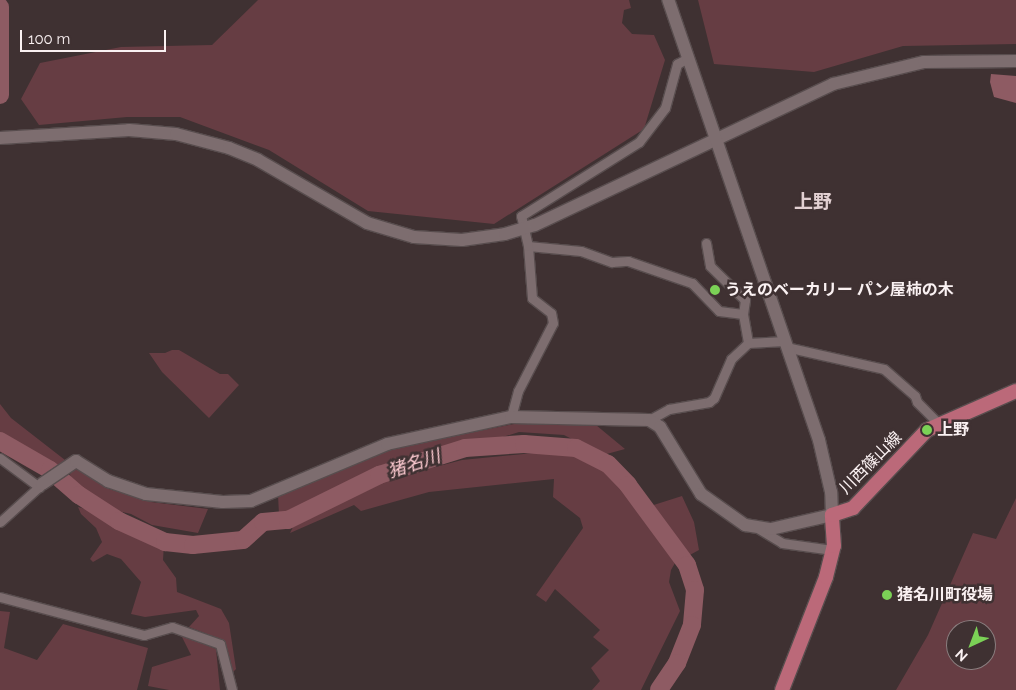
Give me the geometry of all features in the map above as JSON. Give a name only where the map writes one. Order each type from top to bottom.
[{"type":"main road","name":"川西篠山線","points":[[832,515],[853,508],[927,430],[1016,392]]},
{"type":"main road","points":[[782,690],[814,612],[833,550],[832,515]]},
{"type":"street","points":[[668,0],[819,440],[831,492],[832,515],[759,529]]},
{"type":"street","points":[[511,417],[518,391],[553,323],[551,313],[532,298],[528,246],[522,230],[521,216],[639,142],[665,108],[677,64],[688,58]]},
{"type":"street","points":[[0,138],[129,130],[176,134],[229,148],[258,160],[340,210],[394,232],[423,238],[462,240],[522,230],[833,84],[877,71],[965,59],[1016,61]]},
{"type":"street","points":[[706,243],[710,266],[745,300],[743,314],[748,343]]},
{"type":"street","points":[[528,246],[582,252],[612,262],[628,260],[692,283],[719,311],[743,314]]},
{"type":"street","points":[[0,522],[40,485],[76,461],[108,481],[146,494],[223,502],[251,501],[387,444],[511,417],[649,420],[669,409],[709,402],[714,398],[731,359],[748,343],[785,344],[884,370],[915,396],[917,402],[939,424]]},
{"type":"street","points":[[649,420],[660,427],[700,494],[745,525],[759,529],[782,543],[833,550]]},
{"type":"street","points":[[0,458],[40,485]]},
{"type":"street","points":[[0,597],[144,635],[172,627],[220,644],[232,690]]},
{"type":"shaded area","points":[[258,0],[629,0],[631,8],[624,10],[622,23],[632,34],[654,35],[665,60],[644,129],[494,224],[368,211],[269,150],[180,117],[127,117],[39,125],[21,99],[40,63],[121,47],[212,45]]},
{"type":"shaded area","points":[[698,0],[1016,0],[1016,44],[903,46],[814,72],[714,64]]},
{"type":"shaded area","points":[[991,74],[1016,76],[1016,103],[994,97],[990,82]]},
{"type":"shaded area","points":[[179,350],[220,374],[228,374],[239,385],[209,418],[162,372],[149,353],[165,353]]},
{"type":"shaded area","points":[[0,404],[11,418],[65,460],[56,467],[0,434]]},
{"type":"shaded area","points":[[519,423],[596,425],[625,449],[603,455],[564,435],[519,432],[493,440],[453,445],[368,472],[279,515],[278,495],[379,451]]},
{"type":"shaded area","points":[[565,450],[607,468],[641,509],[682,496],[694,522],[699,550],[675,563],[671,570],[669,582],[680,611],[641,690],[592,690],[600,681],[591,668],[609,650],[593,637],[600,630],[555,589],[546,602],[536,595],[583,528],[580,518],[553,497],[554,479],[429,492],[361,511],[354,505],[290,533],[293,527],[318,512],[378,482],[462,460]]},
{"type":"shaded area","points":[[77,467],[109,489],[151,502],[208,509],[198,533],[152,525],[131,514],[105,508],[71,481],[70,474]]},
{"type":"shaded area","points":[[1016,498],[1016,690],[896,690],[928,635],[973,533],[996,539]]},
{"type":"shaded area","points":[[78,507],[93,511],[129,533],[143,533],[164,544],[163,560],[176,578],[177,592],[221,609],[229,623],[236,669],[233,672],[230,672],[223,640],[189,627],[199,616],[196,610],[145,617],[131,614],[141,582],[121,559],[107,554],[93,562],[90,559],[102,542],[96,528],[81,514]]},
{"type":"shaded area","points":[[0,611],[10,612],[4,648],[37,660],[63,624],[148,648],[137,690],[0,690]]},
{"type":"shaded area","points":[[181,635],[216,649],[220,690],[169,690],[148,686],[152,667],[191,655]]},
{"type":"waterway","name":"猪名川","points":[[0,7],[0,95]]},
{"type":"waterway","name":"猪名川","points":[[0,441],[50,470],[79,495],[119,521],[165,542],[193,545],[243,540],[263,522],[288,520],[379,475],[465,448],[524,444],[576,448],[608,464],[628,485],[687,565],[695,590],[692,625],[677,663],[659,690]]},
{"type":"place","name":"うえのベーカリー パン屋柿の木","points":[[715,290]]},
{"type":"place","name":"上野","points":[[927,430]]},
{"type":"place","name":"猪名川町役場","points":[[887,595]]},
{"type":"district","name":"上野","points":[[813,202]]}]
